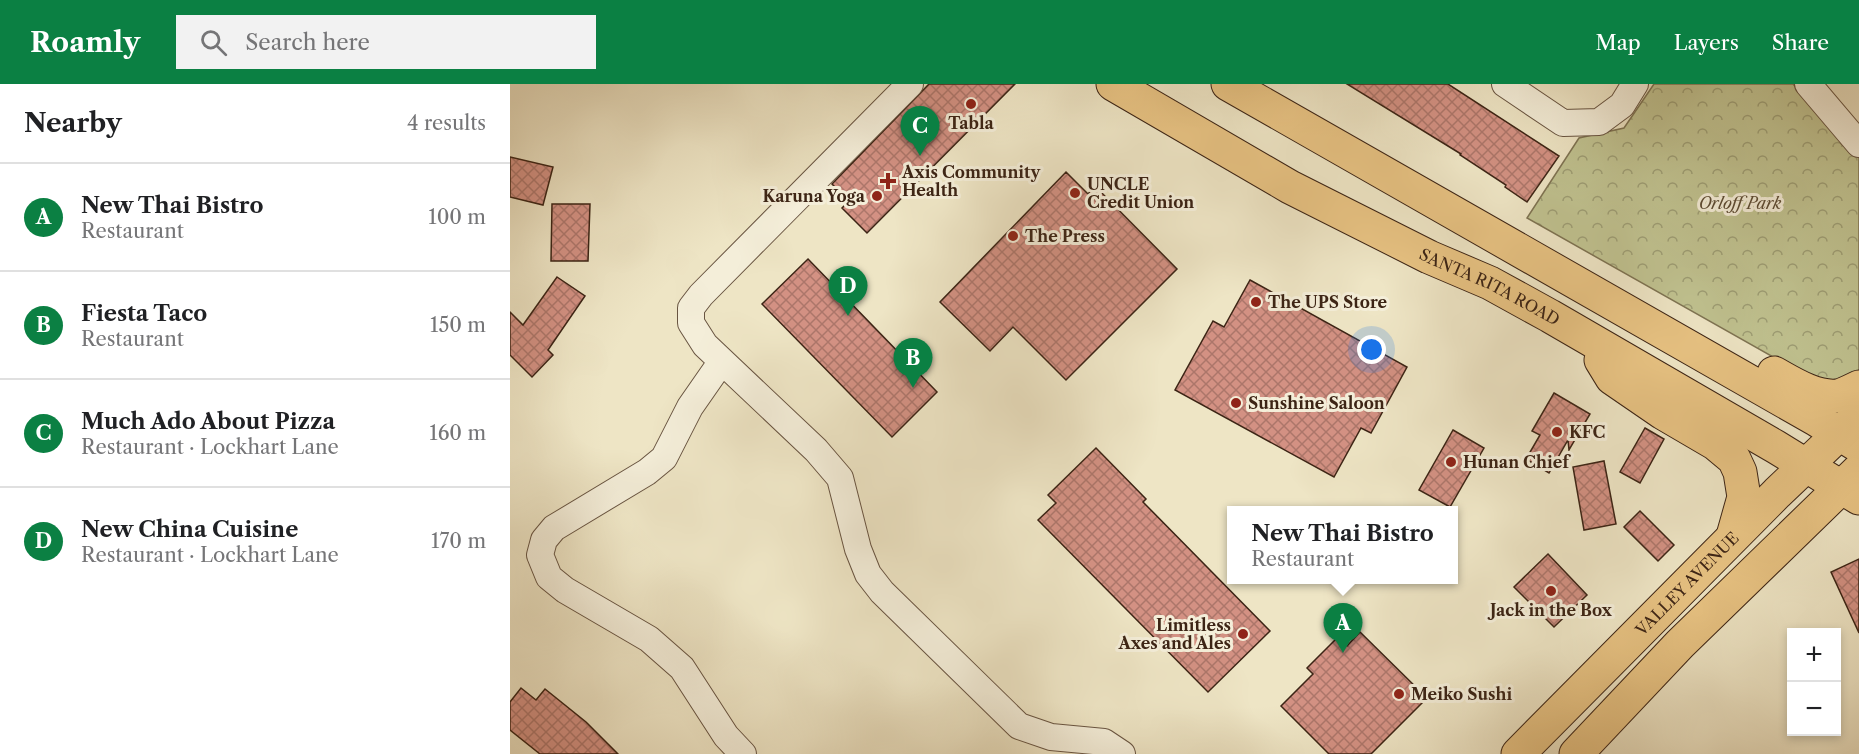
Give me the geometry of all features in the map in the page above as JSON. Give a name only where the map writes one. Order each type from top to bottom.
[{"type":"main road","name":"SANTA RITA ROAD","points":[[1113,84],[1290,187],[1429,257],[1490,283],[1806,465],[1853,485]]},
{"type":"main road","points":[[1209,84],[1234,88],[1732,370],[1852,432]]},
{"type":"main road","points":[[1587,338],[1612,378],[1663,413],[1716,444],[1734,459],[1740,472],[1744,497],[1732,537]]},
{"type":"main road","points":[[1732,370],[1773,372],[1793,384],[1818,393],[1837,396],[1859,387]]},
{"type":"main road","name":"VALLEY AVENUE","points":[[1518,754],[1806,465],[1852,432]]},
{"type":"main road","points":[[1576,754],[1680,644],[1853,485]]},
{"type":"street","points":[[910,84],[700,295],[691,308],[691,323],[705,345],[816,450],[840,478],[858,549],[868,574],[882,592],[1019,726],[1051,737],[1104,742],[1122,754]]},
{"type":"street","points":[[1505,84],[1563,123],[1599,122],[1622,105],[1635,84]]},
{"type":"street","points":[[1808,84],[1859,144]]},
{"type":"street","points":[[722,361],[690,407],[664,458],[638,478],[554,528],[544,540],[540,555],[549,577],[565,590],[649,639],[682,668],[726,736],[743,754]]},
{"type":"green space","name":"Orloff Park","points":[[1654,84],[1793,84],[1859,154],[1859,378],[1821,384],[1527,218],[1579,138],[1624,128]]},
{"type":"building","points":[[929,84],[1015,84],[867,233],[842,208],[849,201],[832,184]]},
{"type":"building","points":[[1347,84],[1448,84],[1559,156],[1527,202],[1461,154]]},
{"type":"building","points":[[510,157],[553,167],[543,205],[510,197]]},
{"type":"building","points":[[1066,172],[1088,194],[1095,186],[1177,269],[1066,380],[1013,327],[990,351],[940,302]]},
{"type":"building","points":[[552,204],[590,204],[588,261],[551,261]]},
{"type":"building","points":[[808,259],[937,392],[892,437],[762,304]]},
{"type":"building","points":[[557,277],[585,296],[548,350],[553,355],[532,377],[510,355],[510,312],[523,325]]},
{"type":"building","points":[[1250,280],[1407,367],[1371,433],[1361,428],[1334,477],[1175,390],[1213,321],[1224,327]]},
{"type":"building","name":"KFC","points":[[1554,393],[1590,414],[1569,450],[1568,440],[1549,473],[1526,459],[1540,435],[1532,431]]},
{"type":"building","points":[[1645,428],[1664,439],[1640,483],[1620,472]]},
{"type":"building","points":[[1453,430],[1484,448],[1451,506],[1419,490]]},
{"type":"building","points":[[1096,448],[1146,499],[1143,502],[1270,631],[1208,692],[1038,520],[1056,503],[1048,495]]},
{"type":"building","points":[[1604,461],[1616,524],[1584,530],[1573,467]]},
{"type":"building","points":[[1640,511],[1674,545],[1658,561],[1624,527]]},
{"type":"building","name":"Jack in the Box","points":[[1548,554],[1587,595],[1554,627],[1514,587]]},
{"type":"building","points":[[1859,559],[1859,633],[1831,572]]},
{"type":"building","points":[[1360,632],[1427,698],[1371,754],[1329,754],[1281,706],[1313,674],[1307,668],[1338,637],[1347,646]]},
{"type":"building","points":[[521,688],[536,700],[545,689],[586,722],[618,754],[540,754],[510,730],[510,702]]},
{"type":"place","name":"Tabla","points":[[971,104]]},
{"type":"place","name":"Much Ado About Pizza","points":[[920,156]]},
{"type":"place","name":"Axis Community Health","points":[[888,181]]},
{"type":"place","name":"UNCLE Credit Union","points":[[1075,193]]},
{"type":"place","name":"Karuna Yoga","points":[[877,196]]},
{"type":"place","name":"The Press","points":[[1013,236]]},
{"type":"place","name":"The UPS Store","points":[[1256,302]]},
{"type":"place","name":"New China Cuisine","points":[[848,316]]},
{"type":"place","name":"Fiesta Taco","points":[[913,388]]},
{"type":"place","name":"Sunshine Saloon","points":[[1236,403]]},
{"type":"place","name":"KFC","points":[[1557,432]]},
{"type":"place","name":"Hunan Chief","points":[[1451,462]]},
{"type":"place","name":"Jack in the Box","points":[[1551,591]]},
{"type":"place","name":"Limitless Axes and Ales","points":[[1243,634]]},
{"type":"place","name":"New Thai Bistro","points":[[1343,653]]},
{"type":"place","name":"Meiko Sushi","points":[[1399,694]]}]
